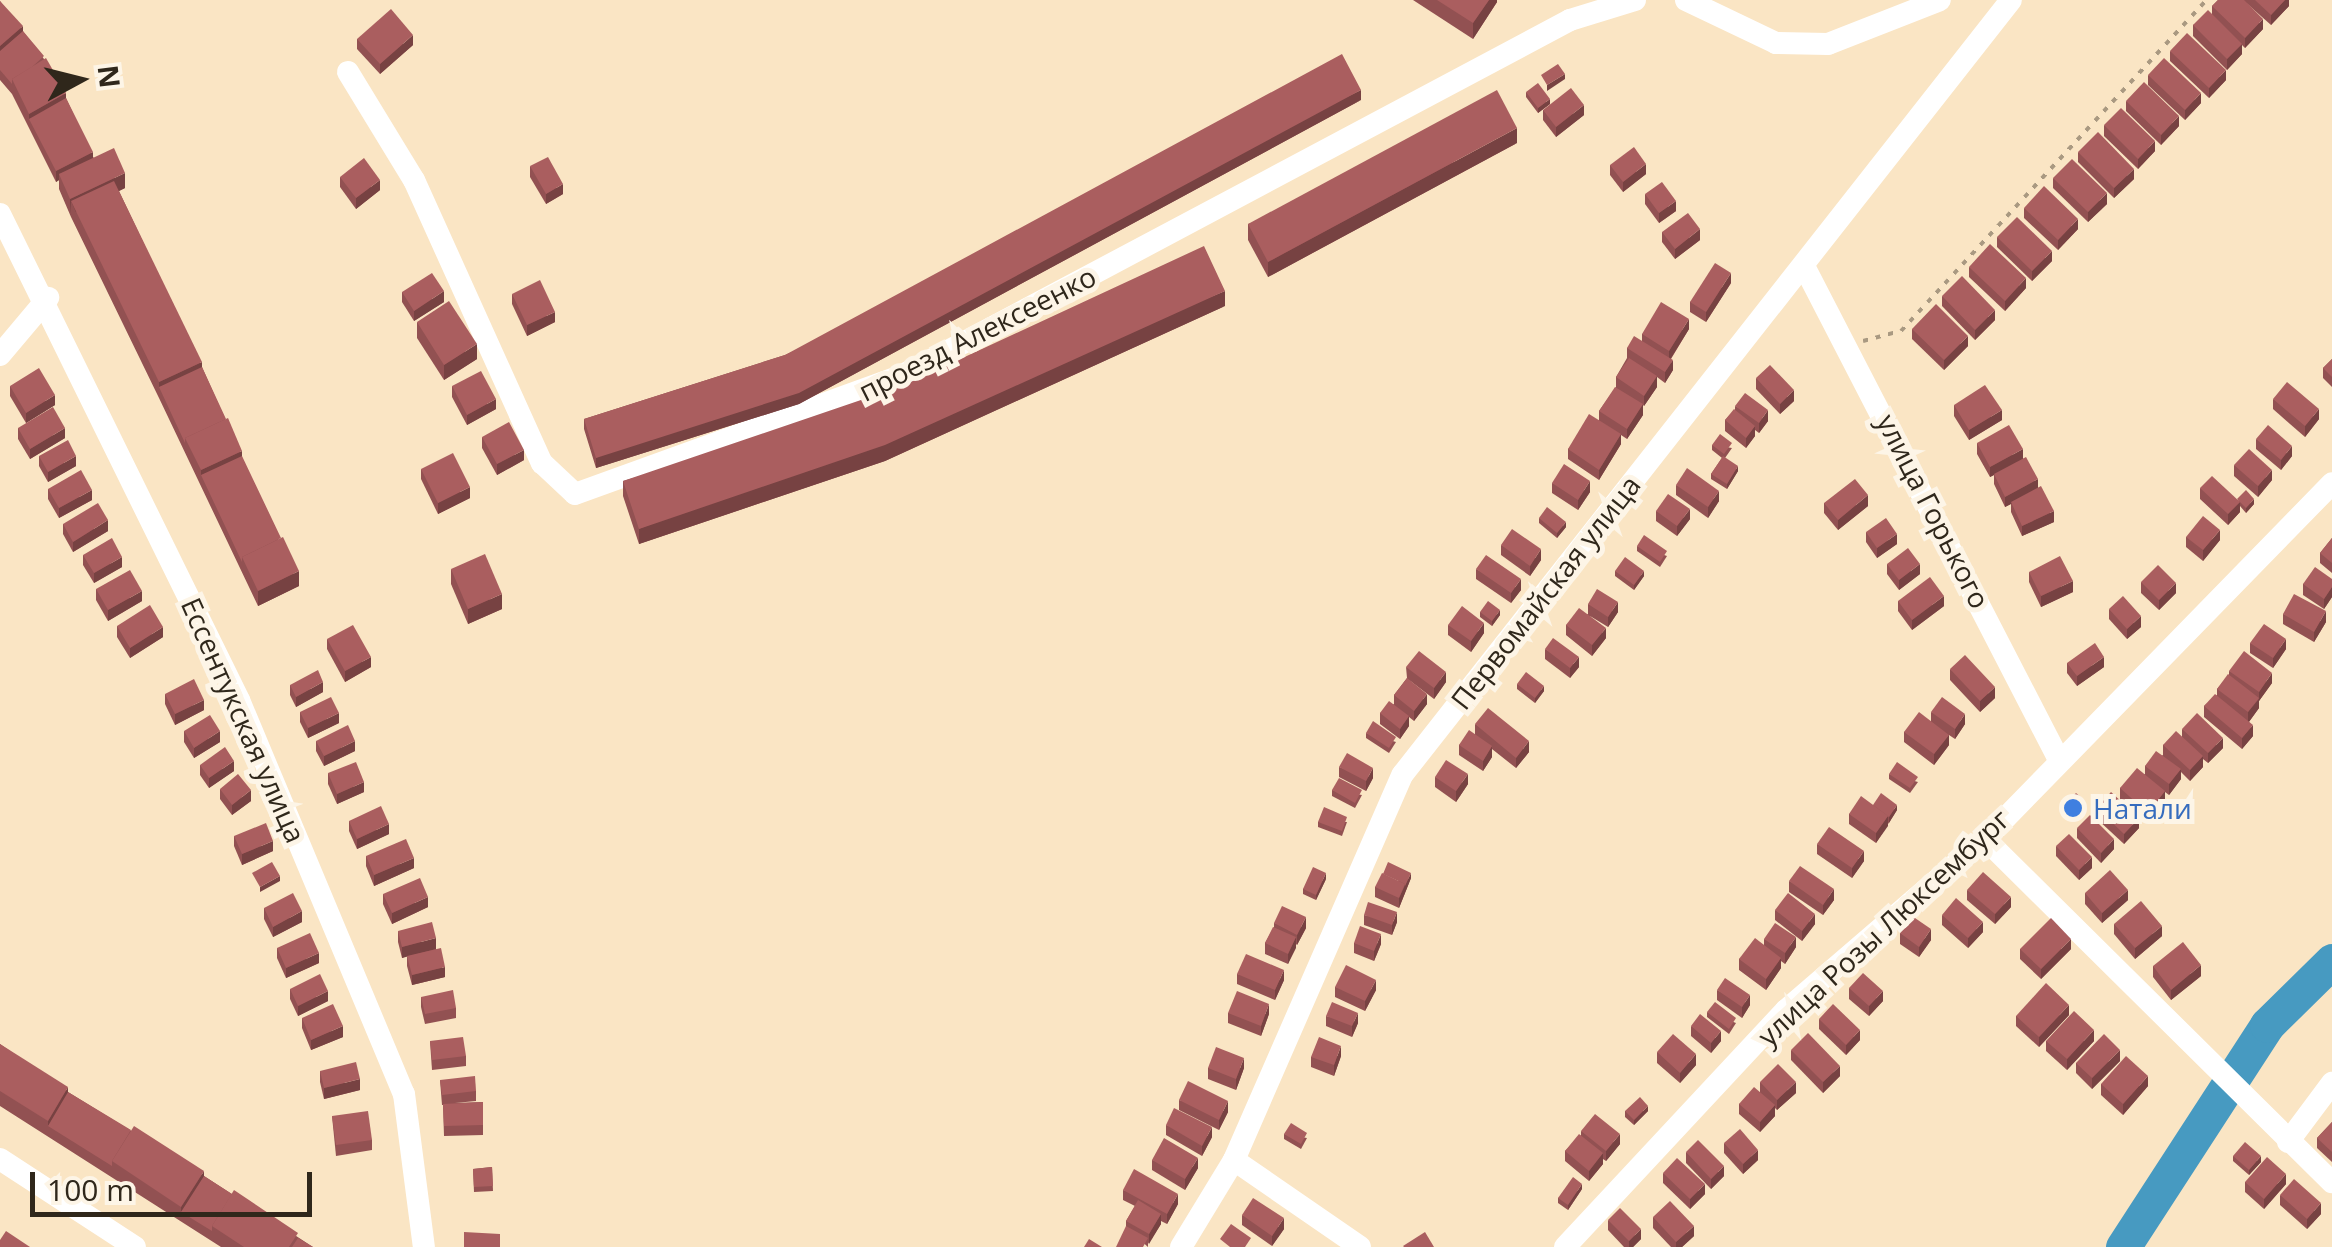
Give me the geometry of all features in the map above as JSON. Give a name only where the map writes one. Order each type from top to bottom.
[{"type":"street","name":"проезд Алексеенко","points":[[348,72],[414,180],[542,463],[576,494],[899,377],[1568,10],[1635,0]]},
{"type":"street","points":[[1686,0],[1776,42],[1828,44],[1940,0]]},
{"type":"street","name":"Первомайская улица","points":[[1181,1247],[1234,1160],[1404,774],[2011,0]]},
{"type":"street","name":"Ессентукская улица","points":[[0,214],[48,298],[238,700],[404,1094],[424,1247]]},
{"type":"street","name":"улица Горького","points":[[1804,266],[1850,344],[2058,758]]},
{"type":"street","points":[[0,355],[48,298]]},
{"type":"street","name":"улица Розы Люксембург","points":[[1565,1247],[1786,1010],[1984,839],[2058,758],[2332,483]]},
{"type":"street","points":[[1984,839],[2192,1053],[2332,1182]]},
{"type":"street","points":[[2288,1142],[2332,1082]]},
{"type":"street","points":[[0,1160],[135,1247]]},
{"type":"street","points":[[1234,1160],[1360,1247]]},
{"type":"path","points":[[1850,344],[1902,332],[2206,0]]},
{"type":"building","points":[[1437,0],[1489,0],[1473,23]]},
{"type":"building","points":[[2218,0],[2244,0],[2263,19],[2245,38],[2212,6]]},
{"type":"building","points":[[2255,0],[2285,0],[2271,15]]},
{"type":"building","points":[[0,1],[23,26],[0,46]]},
{"type":"building","points":[[391,9],[413,35],[380,64],[357,39]]},
{"type":"building","points":[[2208,10],[2242,44],[2227,59],[2193,25]]},
{"type":"building","points":[[23,31],[44,56],[12,79],[12,84],[0,70],[0,51]]},
{"type":"building","points":[[2187,33],[2226,70],[2209,88],[2170,51]]},
{"type":"building","points":[[1342,54],[1361,90],[799,393],[596,458],[584,419],[785,355]]},
{"type":"building","points":[[46,58],[66,93],[29,114],[12,79]]},
{"type":"building","points":[[2164,58],[2201,93],[2185,110],[2148,75]]},
{"type":"building","points":[[1558,64],[1565,74],[1547,85],[1541,75]]},
{"type":"building","points":[[2144,82],[2179,116],[2161,135],[2126,101]]},
{"type":"building","points":[[1538,83],[1550,99],[1538,108],[1526,92]]},
{"type":"building","points":[[1571,88],[1584,105],[1556,127],[1543,110]]},
{"type":"building","points":[[1497,90],[1517,128],[1268,262],[1248,224]]},
{"type":"building","points":[[66,98],[93,152],[56,171],[29,119]]},
{"type":"building","points":[[2121,108],[2155,141],[2138,159],[2104,125]]},
{"type":"building","points":[[2098,132],[2134,169],[2114,188],[2078,152]]},
{"type":"building","points":[[1634,147],[1646,164],[1623,182],[1610,165]]},
{"type":"building","points":[[114,148],[125,173],[70,199],[59,174]]},
{"type":"building","points":[[548,157],[563,184],[546,194],[530,166]]},
{"type":"building","points":[[364,158],[380,180],[356,198],[340,177]]},
{"type":"building","points":[[2072,159],[2107,193],[2088,212],[2053,178]]},
{"type":"building","points":[[114,181],[202,362],[159,382],[71,201]]},
{"type":"building","points":[[1662,182],[1676,201],[1659,213],[1645,194]]},
{"type":"building","points":[[2044,186],[2078,219],[2058,240],[2024,208]]},
{"type":"building","points":[[1688,213],[1700,229],[1675,249],[1662,232]]},
{"type":"building","points":[[2017,217],[2052,251],[2032,271],[1997,237]]},
{"type":"building","points":[[1990,244],[2026,278],[2005,301],[1969,267]]},
{"type":"building","points":[[1204,246],[1225,291],[885,445],[639,529],[623,481],[902,386]]},
{"type":"building","points":[[1715,263],[1731,273],[1706,312],[1690,302]]},
{"type":"building","points":[[432,273],[444,291],[414,311],[402,292]]},
{"type":"building","points":[[1962,276],[1995,310],[1975,330],[1942,296]]},
{"type":"building","points":[[540,280],[555,312],[527,325],[512,294]]},
{"type":"building","points":[[449,301],[477,344],[444,365],[417,322]]},
{"type":"building","points":[[1661,302],[1689,319],[1669,351],[1642,334]]},
{"type":"building","points":[[1936,304],[1968,336],[1944,360],[1912,329]]},
{"type":"building","points":[[1634,336],[1673,360],[1665,372],[1627,348]]},
{"type":"building","points":[[1629,358],[1657,376],[1644,396],[1616,377]]},
{"type":"building","points":[[2332,359],[2332,377],[2323,368]]},
{"type":"building","points":[[1770,365],[1794,390],[1780,404],[1756,378]]},
{"type":"building","points":[[202,367],[226,419],[185,438],[185,443],[159,387]]},
{"type":"building","points":[[39,368],[55,395],[26,413],[10,386]]},
{"type":"building","points":[[481,371],[496,399],[467,415],[452,386]]},
{"type":"building","points":[[2287,382],[2319,409],[2305,426],[2273,399]]},
{"type":"building","points":[[1985,385],[2002,410],[1969,430],[1954,405]]},
{"type":"building","points":[[1615,387],[1643,404],[1627,429],[1599,411]]},
{"type":"building","points":[[1745,393],[1768,410],[1759,423],[1735,406]]},
{"type":"building","points":[[53,407],[65,428],[30,449],[18,428]]},
{"type":"building","points":[[1734,409],[1755,426],[1746,438],[1725,420]]},
{"type":"building","points":[[1589,414],[1621,434],[1599,470],[1568,449]]},
{"type":"building","points":[[228,418],[242,451],[201,470],[185,438]]},
{"type":"building","points":[[509,422],[524,450],[497,464],[482,437]]},
{"type":"building","points":[[2009,425],[2023,449],[1990,467],[1977,443]]},
{"type":"building","points":[[2268,425],[2292,446],[2281,460],[2256,439]]},
{"type":"building","points":[[1720,434],[1732,443],[1724,454],[1712,445]]},
{"type":"building","points":[[68,440],[76,456],[48,472],[39,456]]},
{"type":"building","points":[[2249,449],[2272,470],[2258,486],[2234,465]]},
{"type":"building","points":[[453,453],[470,487],[438,503],[421,469]]},
{"type":"building","points":[[242,456],[281,538],[242,557],[242,562],[201,475]]},
{"type":"building","points":[[1723,456],[1738,466],[1727,484],[1711,474]]},
{"type":"building","points":[[2026,457],[2038,479],[2005,497],[1994,474]]},
{"type":"building","points":[[1564,464],[1590,481],[1578,500],[1552,483]]},
{"type":"building","points":[[1687,468],[1719,491],[1708,507],[1676,485]]},
{"type":"building","points":[[81,470],[92,490],[59,508],[48,489]]},
{"type":"building","points":[[2212,476],[2240,502],[2228,514],[2200,488]]},
{"type":"building","points":[[1855,479],[1868,495],[1838,520],[1824,503]]},
{"type":"building","points":[[2041,486],[2054,511],[2022,526],[2011,502]]},
{"type":"building","points":[[2246,490],[2254,499],[2246,508],[2237,499]]},
{"type":"building","points":[[1668,494],[1690,509],[1677,526],[1656,511]]},
{"type":"building","points":[[98,503],[108,520],[73,542],[63,524]]},
{"type":"building","points":[[1547,507],[1566,522],[1557,533],[1539,518]]},
{"type":"building","points":[[2203,516],[2220,530],[2203,550],[2186,537]]},
{"type":"building","points":[[1886,518],[1897,534],[1877,548],[1866,532]]},
{"type":"building","points":[[1512,529],[1541,549],[1530,566],[1501,545]]},
{"type":"building","points":[[1644,535],[1667,551],[1660,562],[1637,546]]},
{"type":"building","points":[[283,537],[299,571],[258,591],[242,557]]},
{"type":"building","points":[[112,538],[122,557],[94,573],[83,555]]},
{"type":"building","points":[[2332,538],[2332,563],[2320,553]]},
{"type":"building","points":[[1908,548],[1920,564],[1899,580],[1887,564]]},
{"type":"building","points":[[485,554],[502,594],[468,609],[451,569]]},
{"type":"building","points":[[1486,555],[1521,579],[1511,593],[1476,569]]},
{"type":"building","points":[[2060,556],[2073,581],[2041,596],[2029,572]]},
{"type":"building","points":[[1625,557],[1644,571],[1634,585],[1615,571]]},
{"type":"building","points":[[2158,565],[2176,583],[2159,600],[2141,582]]},
{"type":"building","points":[[2315,567],[2332,579],[2324,599],[2303,584]]},
{"type":"building","points":[[130,570],[142,591],[108,610],[96,589]]},
{"type":"building","points":[[1930,577],[1944,596],[1912,620],[1898,601]]},
{"type":"building","points":[[1597,589],[1618,602],[1608,617],[1588,604]]},
{"type":"building","points":[[2294,594],[2326,611],[2314,632],[2283,614]]},
{"type":"building","points":[[2123,596],[2141,616],[2127,629],[2109,609]]},
{"type":"building","points":[[1488,601],[1500,610],[1492,621],[1480,612]]},
{"type":"building","points":[[150,605],[163,627],[130,648],[117,626]]},
{"type":"building","points":[[1462,606],[1484,623],[1471,641],[1448,625]]},
{"type":"building","points":[[1579,608],[1606,628],[1592,645],[1566,625]]},
{"type":"building","points":[[2264,624],[2286,639],[2273,658],[2250,643]]},
{"type":"building","points":[[353,625],[371,657],[345,671],[327,639]]},
{"type":"building","points":[[1553,638],[1579,657],[1570,668],[1545,649]]},
{"type":"building","points":[[2095,643],[2104,657],[2077,676],[2067,663]]},
{"type":"building","points":[[1419,651],[1446,672],[1434,688],[1406,667]]},
{"type":"building","points":[[2244,651],[2272,673],[2259,692],[2229,671]]},
{"type":"building","points":[[1965,655],[1995,687],[1980,701],[1950,669]]},
{"type":"building","points":[[318,670],[323,682],[296,697],[290,685]]},
{"type":"building","points":[[1526,672],[1544,686],[1535,698],[1517,684]]},
{"type":"building","points":[[2228,674],[2259,698],[2248,712],[2217,689]]},
{"type":"building","points":[[1407,678],[1427,694],[1414,711],[1394,695]]},
{"type":"building","points":[[194,679],[204,700],[175,714],[165,694]]},
{"type":"building","points":[[2215,694],[2253,725],[2242,738],[2204,706]]},
{"type":"building","points":[[331,697],[339,713],[308,728],[300,712]]},
{"type":"building","points":[[1942,697],[1965,714],[1955,729],[1931,712]]},
{"type":"building","points":[[1389,701],[1409,716],[1400,729],[1380,713]]},
{"type":"building","points":[[1488,708],[1529,741],[1516,758],[1475,724]]},
{"type":"building","points":[[1919,712],[1949,735],[1934,754],[1904,732]]},
{"type":"building","points":[[2197,713],[2223,738],[2208,753],[2182,729]]},
{"type":"building","points":[[210,715],[220,731],[194,748],[184,731]]},
{"type":"building","points":[[1373,721],[1396,737],[1389,748],[1366,733]]},
{"type":"building","points":[[348,725],[355,741],[324,756],[316,741]]},
{"type":"building","points":[[1469,730],[1492,746],[1483,761],[1459,745]]},
{"type":"building","points":[[2176,731],[2203,756],[2190,770],[2163,745]]},
{"type":"building","points":[[225,747],[234,761],[209,778],[200,765]]},
{"type":"building","points":[[2156,751],[2181,769],[2169,784],[2145,766]]},
{"type":"building","points":[[1347,753],[1373,768],[1366,781],[1339,767]]},
{"type":"building","points":[[1446,760],[1468,774],[1456,791],[1435,777]]},
{"type":"building","points":[[356,762],[364,782],[337,794],[328,773]]},
{"type":"building","points":[[1897,762],[1918,777],[1910,788],[1889,774]]},
{"type":"building","points":[[2137,768],[2165,791],[2148,813],[2120,788]]},
{"type":"building","points":[[238,774],[251,790],[232,805],[220,789]]},
{"type":"building","points":[[1339,778],[1362,790],[1355,803],[1332,790]]},
{"type":"building","points":[[2111,792],[2139,818],[2124,834],[2097,808]]},
{"type":"building","points":[[1881,793],[1897,805],[1889,817],[1873,805]]},
{"type":"building","points":[[2076,793],[2083,799],[2070,813],[2063,807]]},
{"type":"building","points":[[1861,796],[1888,816],[1876,833],[1849,814]]},
{"type":"building","points":[[381,806],[389,824],[357,839],[349,821]]},
{"type":"building","points":[[1324,807],[1347,817],[1342,831],[1318,822]]},
{"type":"building","points":[[2090,815],[2114,839],[2101,853],[2077,828]]},
{"type":"building","points":[[266,823],[273,841],[242,854],[234,836]]},
{"type":"building","points":[[1829,827],[1864,851],[1852,868],[1817,844]]},
{"type":"building","points":[[2069,834],[2092,857],[2079,870],[2056,846]]},
{"type":"building","points":[[406,839],[414,858],[374,875],[366,856]]},
{"type":"building","points":[[272,862],[280,876],[260,887],[252,873]]},
{"type":"building","points":[[1388,862],[1411,873],[1405,886],[1383,874]]},
{"type":"building","points":[[1800,866],[1834,889],[1823,905],[1789,881]]},
{"type":"building","points":[[1313,867],[1326,873],[1316,895],[1303,889]]},
{"type":"building","points":[[2110,870],[2128,890],[2102,913],[2085,893]]},
{"type":"building","points":[[1983,872],[2011,897],[1995,914],[1967,890]]},
{"type":"building","points":[[1382,873],[1405,884],[1399,898],[1375,887]]},
{"type":"building","points":[[420,878],[428,897],[392,913],[383,894]]},
{"type":"building","points":[[293,893],[302,911],[273,927],[264,908]]},
{"type":"building","points":[[1788,893],[1815,914],[1802,931],[1775,910]]},
{"type":"building","points":[[1956,898],[1983,922],[1968,938],[1942,915]]},
{"type":"building","points":[[2141,901],[2162,926],[2135,948],[2114,924]]},
{"type":"building","points":[[1368,902],[1397,912],[1392,925],[1364,915]]},
{"type":"building","points":[[1282,906],[1306,917],[1297,935],[1274,923]]},
{"type":"building","points":[[1912,916],[1931,929],[1919,947],[1900,933]]},
{"type":"building","points":[[2051,918],[2071,939],[2041,969],[2020,949]]},
{"type":"building","points":[[432,922],[436,938],[402,947],[398,931]]},
{"type":"building","points":[[1775,923],[1796,937],[1785,953],[1764,939]]},
{"type":"building","points":[[1360,926],[1381,934],[1374,951],[1354,943]]},
{"type":"building","points":[[1273,927],[1296,937],[1288,954],[1265,943]]},
{"type":"building","points":[[310,933],[319,953],[286,968],[277,948]]},
{"type":"building","points":[[1755,938],[1781,958],[1766,979],[1739,959]]},
{"type":"building","points":[[2183,942],[2201,965],[2171,990],[2153,966]]},
{"type":"building","points":[[441,948],[445,967],[412,975],[407,956]]},
{"type":"building","points":[[1246,954],[1284,970],[1275,990],[1237,974]]},
{"type":"building","points":[[1346,965],[1376,980],[1365,1001],[1335,987]]},
{"type":"building","points":[[1863,973],[1883,991],[1869,1006],[1849,988]]},
{"type":"building","points":[[320,974],[328,991],[298,1006],[290,989]]},
{"type":"building","points":[[1725,978],[1750,995],[1742,1007],[1717,990]]},
{"type":"building","points":[[2046,983],[2069,1005],[2039,1037],[2016,1016]]},
{"type":"building","points":[[453,990],[456,1008],[425,1014],[421,997]]},
{"type":"building","points":[[1237,991],[1269,1004],[1261,1026],[1228,1013]]},
{"type":"building","points":[[1332,1002],[1358,1013],[1352,1026],[1326,1016]]},
{"type":"building","points":[[1715,1002],[1736,1018],[1729,1029],[1707,1012]]},
{"type":"building","points":[[333,1004],[343,1026],[311,1040],[302,1018]]},
{"type":"building","points":[[1833,1004],[1860,1030],[1846,1045],[1819,1019]]},
{"type":"building","points":[[2074,1011],[2094,1030],[2067,1059],[2046,1041]]},
{"type":"building","points":[[1700,1014],[1721,1031],[1711,1043],[1691,1026]]},
{"type":"building","points":[[1808,1033],[1840,1066],[1823,1082],[1791,1050]]},
{"type":"building","points":[[1673,1034],[1696,1054],[1680,1073],[1657,1052]]},
{"type":"building","points":[[2104,1034],[2120,1050],[2092,1078],[2076,1063]]},
{"type":"building","points":[[463,1037],[466,1056],[432,1060],[430,1041]]},
{"type":"building","points":[[1319,1037],[1341,1046],[1334,1065],[1311,1057]]},
{"type":"building","points":[[0,1044],[68,1087],[48,1121],[0,1091]]},
{"type":"building","points":[[1216,1047],[1244,1058],[1236,1079],[1208,1068]]},
{"type":"building","points":[[2126,1056],[2148,1076],[2123,1104],[2101,1084]]},
{"type":"building","points":[[356,1062],[360,1079],[324,1088],[320,1071]]},
{"type":"building","points":[[1778,1064],[1796,1082],[1777,1100],[1760,1082]]},
{"type":"building","points":[[475,1076],[476,1091],[442,1095],[440,1080]]},
{"type":"building","points":[[1188,1081],[1228,1101],[1219,1120],[1179,1100]]},
{"type":"building","points":[[1754,1087],[1775,1105],[1760,1122],[1739,1104]]},
{"type":"building","points":[[68,1092],[131,1130],[112,1166],[48,1126]]},
{"type":"building","points":[[1640,1097],[1648,1106],[1634,1120],[1625,1111]]},
{"type":"building","points":[[483,1102],[483,1125],[444,1126],[443,1104]]},
{"type":"building","points":[[1174,1108],[1212,1127],[1202,1146],[1166,1125]]},
{"type":"building","points":[[368,1111],[372,1140],[336,1145],[332,1116]]},
{"type":"building","points":[[1595,1114],[1620,1134],[1606,1151],[1581,1131]]},
{"type":"building","points":[[2332,1122],[2332,1152],[2317,1138]]},
{"type":"building","points":[[1291,1123],[1307,1133],[1301,1144],[1284,1134]]},
{"type":"building","points":[[134,1126],[204,1171],[181,1207],[112,1161]]},
{"type":"building","points":[[1740,1129],[1758,1150],[1743,1164],[1724,1143]]},
{"type":"building","points":[[1579,1134],[1603,1153],[1589,1171],[1565,1151]]},
{"type":"building","points":[[1164,1138],[1198,1158],[1185,1179],[1152,1160]]},
{"type":"building","points":[[1698,1140],[1724,1166],[1711,1179],[1686,1152]]},
{"type":"building","points":[[2245,1142],[2261,1156],[2249,1170],[2233,1156]]},
{"type":"building","points":[[2267,1157],[2286,1174],[2264,1199],[2245,1182]]},
{"type":"building","points":[[1677,1158],[1705,1184],[1690,1199],[1663,1173]]},
{"type":"building","points":[[492,1167],[493,1186],[474,1187],[473,1169]]},
{"type":"building","points":[[1134,1169],[1178,1194],[1167,1214],[1123,1190]]},
{"type":"building","points":[[204,1176],[232,1194],[212,1231],[181,1212]]},
{"type":"building","points":[[1573,1177],[1582,1184],[1568,1205],[1558,1198]]},
{"type":"building","points":[[2294,1179],[2321,1203],[2307,1219],[2280,1195]]},
{"type":"building","points":[[234,1190],[298,1233],[289,1247],[244,1247],[212,1226]]},
{"type":"building","points":[[1253,1198],[1284,1218],[1272,1236],[1242,1215]]},
{"type":"building","points":[[1138,1200],[1161,1214],[1149,1234],[1126,1221]]},
{"type":"building","points":[[1670,1201],[1694,1226],[1676,1242],[1653,1217]]},
{"type":"building","points":[[1620,1208],[1641,1229],[1629,1241],[1608,1220]]},
{"type":"building","points":[[1231,1224],[1251,1238],[1245,1247],[1230,1247],[1220,1239]]},
{"type":"building","points":[[1126,1226],[1148,1238],[1143,1247],[1116,1247]]},
{"type":"building","points":[[6,1231],[30,1247],[0,1247]]},
{"type":"building","points":[[464,1232],[500,1234],[500,1247],[464,1247]]},
{"type":"building","points":[[1425,1232],[1434,1247],[1403,1246]]},
{"type":"building","points":[[298,1238],[313,1247],[292,1247]]},
{"type":"building","points":[[1089,1239],[1102,1247],[1084,1247]]},
{"type":"waterway","points":[[2123,1247],[2267,1025],[2332,961]]},
{"type":"place","name":"Натали","points":[[2073,808]]}]
